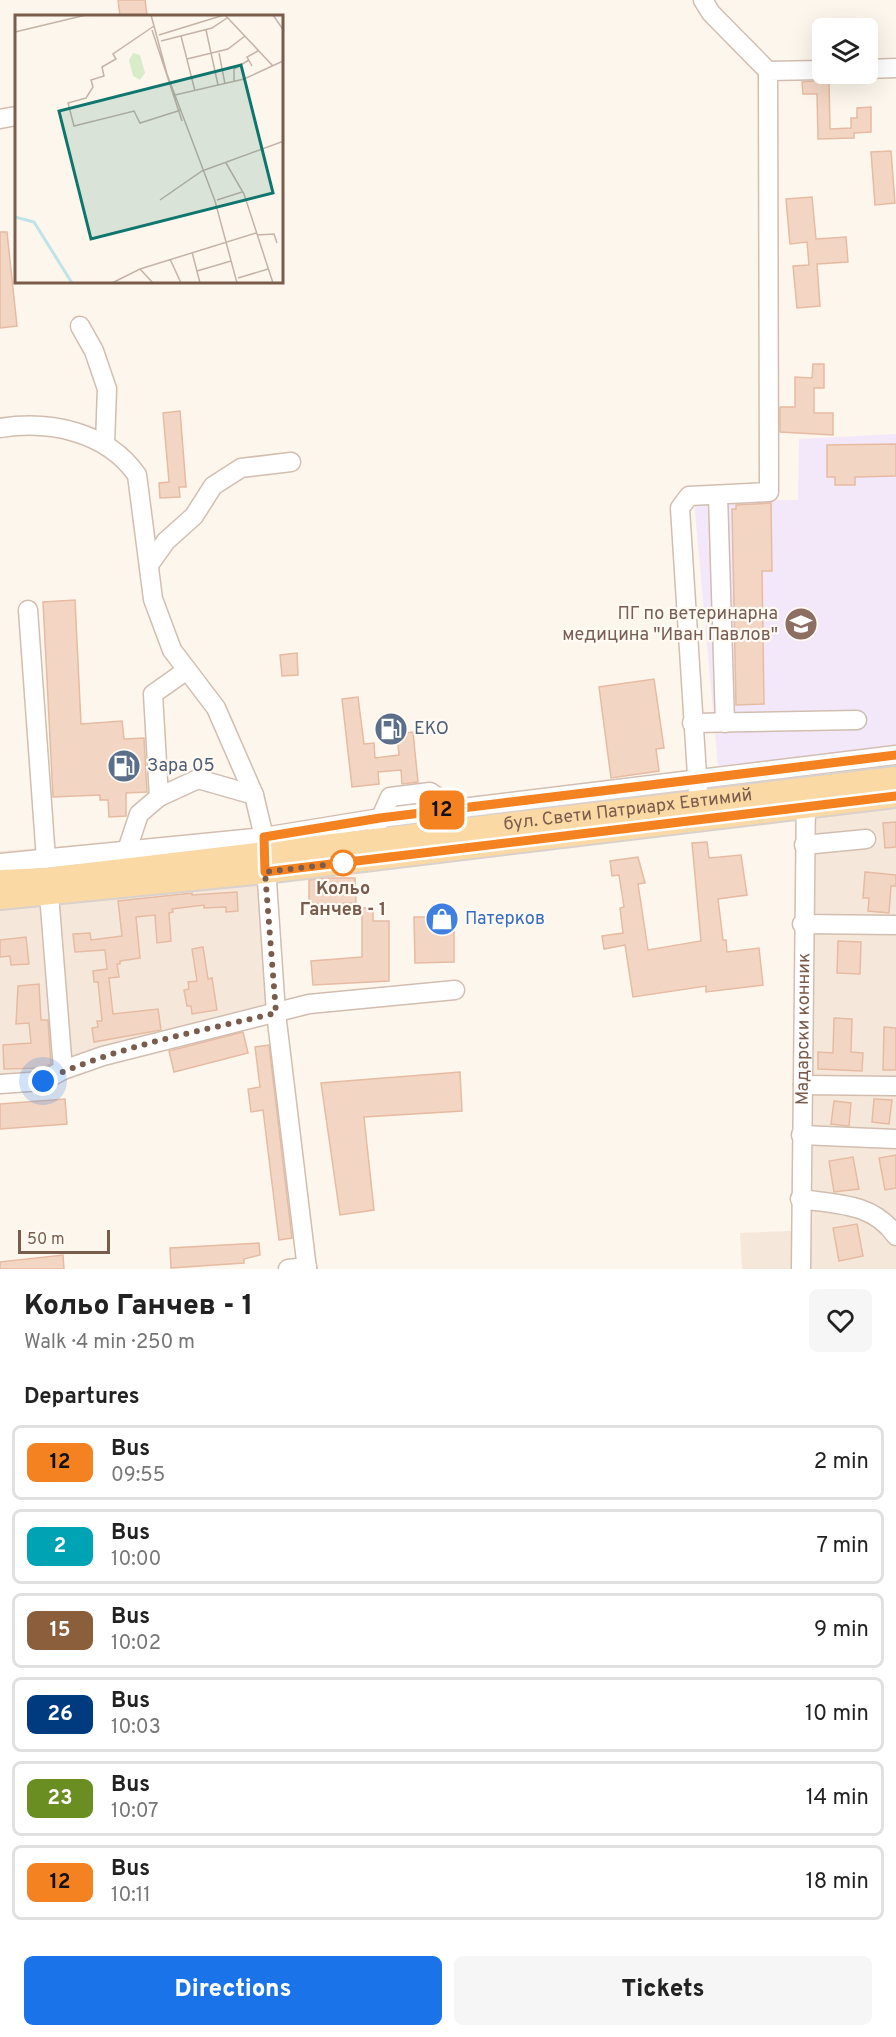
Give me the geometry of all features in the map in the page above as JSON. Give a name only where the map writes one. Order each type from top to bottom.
[{"type":"main road","name":"бул. Свети Патриарх Евтимий","points":[[0,881],[47,879],[265,854],[806,799],[896,778]]},
{"type":"main road","name":"бул. Свети Патриарх Евтимий","points":[[0,898],[49,894],[265,854],[477,826],[700,801],[896,796]]},
{"type":"street","points":[[700,801],[695,778],[680,508],[689,496],[769,492],[768,71],[711,13],[703,0]]},
{"type":"street","points":[[878,69],[896,68]]},
{"type":"street","points":[[768,71],[812,70]]},
{"type":"street","points":[[0,119],[15,116]]},
{"type":"street","points":[[80,326],[94,351],[106,389],[105,443]]},
{"type":"street","points":[[0,428],[22,424],[62,429],[105,443],[128,462],[137,475],[153,599],[172,650],[216,708],[255,795],[265,854],[276,1013],[307,1268],[288,1269]]},
{"type":"street","points":[[149,565],[165,541],[194,516],[213,486],[241,468],[291,462]]},
{"type":"street","points":[[717,495],[725,723]]},
{"type":"street","points":[[28,610],[46,859]]},
{"type":"street","points":[[159,797],[153,694],[187,670]]},
{"type":"street","points":[[692,723],[857,720]]},
{"type":"street","points":[[0,863],[127,850],[265,854],[380,818],[896,754]]},
{"type":"street","points":[[127,850],[139,814],[159,797],[198,779],[255,795]]},
{"type":"street","name":"Мадарски конник","points":[[801,1269],[802,924],[806,799]]},
{"type":"street","points":[[455,809],[477,826]]},
{"type":"street","points":[[371,839],[380,818]]},
{"type":"street","points":[[804,845],[866,839]]},
{"type":"street","points":[[49,894],[63,1070]]},
{"type":"street","points":[[802,924],[896,925]]},
{"type":"street","points":[[0,1084],[43,1081],[63,1070],[103,1056],[309,1004],[455,990]]},
{"type":"street","points":[[803,1085],[896,1086]]},
{"type":"street","points":[[801,1135],[896,1139]]},
{"type":"street","points":[[800,1199],[863,1208],[883,1219],[896,1236]]},
{"type":"shaded area","name":"ПГ по ветеринарна медицина \"Иван Павлов\"","points":[[896,434],[896,747],[718,766],[694,501],[798,500],[799,439]]},
{"type":"shaded area","points":[[896,800],[896,1269],[742,1269],[740,1233],[812,1230],[816,811]]},
{"type":"shaded area","points":[[263,831],[281,1008],[147,1043],[79,1076],[0,1082],[0,851]]},
{"type":"building","points":[[118,0],[145,0],[147,15],[120,15]]},
{"type":"building","points":[[802,82],[829,84],[830,129],[851,128],[851,118],[857,118],[857,108],[871,107],[871,132],[854,133],[854,138],[818,139],[817,94],[803,94]]},
{"type":"building","points":[[891,151],[895,203],[875,205],[871,152]]},
{"type":"building","points":[[812,197],[816,239],[846,237],[848,262],[817,264],[820,306],[797,308],[793,266],[809,265],[807,242],[790,244],[786,199]]},
{"type":"building","points":[[0,232],[7,232],[17,326],[0,328]]},
{"type":"building","points":[[813,364],[824,364],[824,388],[814,388],[814,413],[833,413],[833,435],[780,432],[780,407],[795,407],[795,377],[812,378]]},
{"type":"building","points":[[180,411],[186,487],[179,487],[180,497],[160,498],[159,483],[169,482],[163,413]]},
{"type":"building","points":[[896,444],[896,476],[855,477],[855,485],[835,485],[835,477],[827,477],[827,445]]},
{"type":"building","points":[[771,503],[772,571],[762,571],[764,704],[736,705],[732,509],[736,509],[736,505]]},
{"type":"building","points":[[75,600],[81,724],[122,721],[124,739],[144,738],[147,792],[126,793],[126,816],[109,817],[108,800],[100,800],[100,795],[53,797],[43,602]]},
{"type":"building","points":[[297,653],[298,675],[282,676],[280,655]]},
{"type":"building","points":[[654,679],[664,748],[656,749],[659,771],[611,778],[599,687]]},
{"type":"building","points":[[358,697],[364,744],[374,743],[375,758],[399,755],[397,734],[413,732],[418,782],[402,784],[401,770],[378,772],[379,784],[352,787],[342,699]]},
{"type":"building","points":[[896,822],[896,847],[885,848],[883,823]]},
{"type":"building","points":[[707,842],[709,858],[741,855],[747,895],[718,899],[723,940],[726,940],[727,952],[759,948],[763,985],[706,992],[706,986],[633,997],[625,945],[604,949],[602,936],[623,933],[620,908],[624,907],[619,875],[612,876],[610,861],[638,857],[645,883],[638,884],[648,950],[701,941],[692,843]]},
{"type":"building","points":[[865,872],[896,875],[896,886],[891,886],[889,913],[868,911],[869,898],[863,898]]},
{"type":"building","points":[[355,878],[356,903],[309,904],[309,880]]},
{"type":"building","points":[[237,892],[238,911],[226,912],[226,907],[204,908],[204,905],[172,909],[173,912],[169,913],[171,941],[157,943],[155,915],[136,917],[140,958],[120,961],[120,964],[117,964],[119,977],[109,978],[113,1014],[158,1009],[161,1030],[94,1042],[92,1028],[98,1027],[97,1021],[102,1021],[98,982],[94,982],[93,971],[107,969],[105,950],[75,952],[73,934],[90,933],[91,940],[122,936],[118,901],[192,893],[192,895]]},
{"type":"building","points":[[362,908],[373,908],[373,921],[389,921],[389,981],[313,985],[311,961],[362,957]]},
{"type":"building","points":[[414,917],[454,917],[454,962],[415,963]]},
{"type":"building","points":[[26,937],[29,964],[11,965],[10,956],[0,957],[0,940]]},
{"type":"building","points":[[838,941],[861,942],[860,974],[837,973]]},
{"type":"building","points":[[203,947],[208,979],[212,978],[217,1010],[192,1014],[191,1006],[187,1006],[184,990],[189,989],[188,982],[197,981],[192,949]]},
{"type":"building","points":[[39,984],[41,1020],[48,1020],[51,1064],[43,1068],[4,1069],[3,1045],[31,1043],[29,1023],[16,1024],[18,986]]},
{"type":"building","points":[[834,1018],[852,1019],[851,1052],[863,1053],[862,1071],[818,1069],[818,1052],[833,1053]]},
{"type":"building","points":[[884,1027],[896,1028],[896,1070],[883,1070]]},
{"type":"building","points":[[243,1032],[248,1053],[174,1072],[169,1051]]},
{"type":"building","points":[[269,1045],[292,1238],[279,1240],[263,1110],[251,1112],[248,1089],[260,1087],[255,1047]]},
{"type":"building","points":[[460,1072],[462,1111],[364,1117],[374,1210],[340,1215],[321,1083]]},
{"type":"building","points":[[65,1099],[67,1124],[0,1129],[0,1104]]},
{"type":"building","points":[[874,1099],[892,1100],[889,1124],[872,1122]]},
{"type":"building","points":[[834,1101],[851,1103],[849,1126],[831,1124]]},
{"type":"building","points":[[896,1155],[896,1188],[885,1190],[879,1158]]},
{"type":"building","points":[[853,1157],[859,1189],[834,1192],[829,1161]]},
{"type":"building","points":[[857,1224],[863,1256],[839,1261],[833,1228]]},
{"type":"building","points":[[259,1243],[260,1255],[244,1259],[244,1263],[171,1268],[170,1248]]},
{"type":"building","points":[[63,1255],[64,1269],[0,1269],[0,1262]]},
{"type":"bus line","name":"12","points":[[896,755],[380,818],[264,837],[265,872],[896,796]]},
{"type":"place","name":"ПГ по ветеринарна медицина \"Иван Павлов\"","points":[[801,624]]},
{"type":"place","name":"EKO","points":[[391,729]]},
{"type":"place","name":"Зара 05","points":[[124,766]]},
{"type":"place","name":"Кольо Ганчев - 1","points":[[343,863]]},
{"type":"place","name":"Патерков","points":[[442,919]]},
{"type":"route","points":[[43,1081],[63,1070],[103,1056],[276,1013],[265,872],[343,863]]}]
